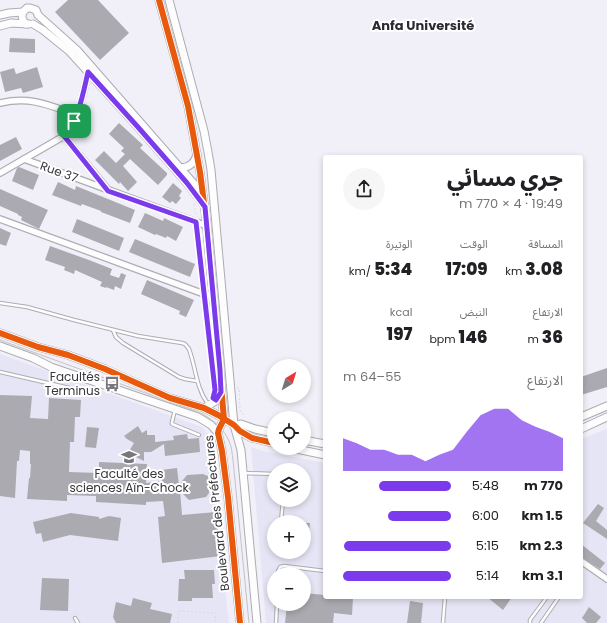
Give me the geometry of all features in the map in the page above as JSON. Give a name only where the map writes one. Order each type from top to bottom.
[{"type":"street","name":"Boulevard des Préfectures","points":[[160,0],[188,106],[198,154],[205,207],[224,419],[218,433],[228,497],[240,623]]},
{"type":"street","points":[[169,0],[204,131],[211,170],[230,388],[234,425],[241,450],[256,623]]},
{"type":"street","points":[[0,14],[23,12],[27,8],[33,8],[38,12],[38,15],[76,50],[203,193],[208,196],[213,196]]},
{"type":"street","points":[[23,12],[23,20],[44,30],[63,46],[137,126],[187,183],[205,207],[209,210],[215,210]]},
{"type":"street","points":[[0,26],[11,23],[30,24],[37,21],[38,15]]},
{"type":"street","points":[[0,172],[24,160],[64,136],[70,129],[77,115],[88,72]]},
{"type":"street","points":[[0,103],[31,100],[77,115]]},
{"type":"street","points":[[64,136],[108,191]]},
{"type":"street","points":[[181,168],[188,167],[193,163],[198,154]]},
{"type":"street","name":"Rue 37","points":[[24,160],[207,226]]},
{"type":"street","points":[[0,219],[213,296]]},
{"type":"street","points":[[0,333],[38,347],[68,355],[105,369],[170,398],[207,407],[234,425],[240,431],[252,438],[267,442]]},
{"type":"street","points":[[0,346],[33,358],[52,367],[201,418],[218,433]]},
{"type":"street","points":[[207,407],[216,400],[221,392]]},
{"type":"street","points":[[583,416],[607,406]]},
{"type":"street","points":[[583,428],[607,417]]},
{"type":"street","points":[[234,425],[241,424],[267,431]]},
{"type":"street","points":[[241,450],[245,443],[252,438]]},
{"type":"street","points":[[311,441],[323,444]]},
{"type":"street","points":[[311,452],[323,455]]},
{"type":"street","points":[[583,564],[607,579]]},
{"type":"lane","points":[[0,303],[27,307],[138,336],[185,344],[190,349],[197,381],[207,407]]},
{"type":"lane","points":[[112,330],[116,337],[123,343],[174,374],[185,379],[197,381]]},
{"type":"lane","points":[[0,372],[78,390]]},
{"type":"lane","points":[[175,409],[172,424],[199,435]]},
{"type":"lane","points":[[243,473],[267,474]]},
{"type":"lane","points":[[280,567],[292,567]]},
{"type":"lane","points":[[311,569],[323,571]]},
{"type":"lane","points":[[443,623],[445,599]]},
{"type":"lane","points":[[530,623],[530,620],[546,599]]},
{"type":"lane","points":[[541,623],[558,599]]},
{"type":"lane","points":[[276,623],[277,611]]},
{"type":"lane","points":[[76,618],[78,623]]},
{"type":"path","points":[[193,199],[208,324]]},
{"type":"path","points":[[230,388],[239,388],[241,411],[245,418],[251,422],[251,427]]},
{"type":"path","points":[[178,623],[179,611],[216,613],[215,623]]},
{"type":"shaded area","points":[[0,354],[202,427],[211,438],[216,512],[229,623],[0,623]]},
{"type":"shaded area","points":[[607,429],[607,623],[266,623],[251,447],[267,452],[267,455],[283,455],[323,463],[323,599],[583,599],[583,438]]},
{"type":"building","points":[[68,0],[98,0],[129,33],[100,60],[55,12]]},
{"type":"building","points":[[10,38],[35,39],[35,53],[9,52]]},
{"type":"building","points":[[37,67],[43,87],[23,93],[21,88],[5,92],[0,72],[14,68],[16,74]]},
{"type":"building","points":[[119,123],[143,145],[140,148],[167,173],[158,185],[130,159],[123,166],[137,182],[128,191],[95,160],[104,151],[116,163],[125,154],[121,151],[124,148],[109,134]]},
{"type":"building","points":[[16,137],[22,149],[0,161],[0,145]]},
{"type":"building","points":[[19,167],[39,175],[33,190],[12,181],[17,168]]},
{"type":"building","points":[[58,182],[75,190],[76,186],[135,210],[130,223],[82,204],[81,206],[52,195]]},
{"type":"building","points":[[173,183],[182,191],[179,196],[181,198],[176,204],[172,201],[170,203],[162,197]]},
{"type":"building","points":[[0,189],[48,210],[39,229],[21,220],[22,217],[18,214],[0,206]]},
{"type":"building","points":[[145,213],[163,221],[164,218],[183,227],[176,241],[167,236],[166,238],[156,234],[155,235],[138,227]]},
{"type":"building","points":[[77,219],[124,238],[119,251],[72,232]]},
{"type":"building","points":[[0,228],[11,233],[6,246],[0,244]]},
{"type":"building","points":[[135,239],[195,264],[190,277],[129,252]]},
{"type":"building","points":[[50,246],[112,269],[110,275],[119,278],[121,273],[126,275],[121,289],[115,286],[114,290],[100,286],[102,282],[75,270],[74,274],[64,270],[65,267],[45,260]]},
{"type":"building","points":[[147,280],[194,300],[186,317],[179,314],[180,311],[141,294]]},
{"type":"building","points":[[607,368],[607,387],[583,394],[583,376]]},
{"type":"building","points":[[0,395],[32,396],[30,418],[48,419],[49,398],[81,400],[80,417],[75,417],[74,442],[70,442],[69,472],[99,473],[99,462],[147,464],[146,483],[162,481],[161,470],[177,468],[179,485],[187,475],[203,474],[208,476],[209,493],[206,497],[189,500],[180,491],[182,515],[216,512],[221,556],[162,563],[158,517],[165,516],[163,501],[146,502],[146,505],[96,502],[96,496],[67,495],[67,501],[27,499],[31,464],[30,451],[20,450],[19,461],[17,461],[15,498],[0,496]]},
{"type":"building","points":[[138,426],[142,433],[147,430],[147,435],[155,435],[155,442],[174,440],[173,436],[187,434],[188,439],[199,438],[200,452],[165,456],[164,444],[151,452],[144,452],[144,461],[128,453],[134,443],[124,436]]},
{"type":"building","points":[[87,427],[99,428],[96,448],[85,447]]},
{"type":"building","points":[[598,504],[604,508],[596,521],[607,530],[607,539],[583,523]]},
{"type":"building","points":[[71,513],[99,517],[99,519],[109,516],[121,518],[118,541],[70,535],[43,542],[41,533],[36,534],[33,522]]},
{"type":"building","points":[[583,546],[605,563],[600,569],[583,558]]},
{"type":"building","points":[[184,570],[214,570],[215,584],[212,584],[213,598],[192,598],[192,601],[178,601],[179,579],[185,579]]},
{"type":"building","points":[[42,578],[69,579],[68,611],[40,610]]},
{"type":"building","points":[[311,594],[323,595],[323,599],[353,599],[352,615],[334,613],[333,623],[285,623],[286,611],[311,611]]},
{"type":"building","points":[[133,598],[152,603],[150,609],[172,614],[170,623],[116,623],[113,617],[116,602],[131,606]]},
{"type":"building","points":[[489,599],[511,599],[503,610]]},
{"type":"building","points":[[410,601],[423,603],[421,623],[407,623]]},
{"type":"building","points":[[589,607],[601,617],[596,623],[587,623],[582,618]]},
{"type":"tram line","points":[[0,340],[203,414],[215,422],[227,437],[232,450],[249,623]]},
{"type":"cycle path","points":[[159,0],[188,106],[200,172],[206,219],[224,419],[218,433],[228,497],[240,623]]},
{"type":"cycle path","points":[[0,333],[38,347],[68,355],[105,369],[170,398],[204,408],[218,415],[252,438],[267,441]]},
{"type":"place","name":"Facultés Terminus","points":[[112,384]]},
{"type":"place","name":"Faculté des sciences Aïn-Chock","points":[[129,457]]},
{"type":"district","name":"Anfa Université","points":[[423,25]]},
{"type":"route","points":[[88,72],[187,183],[205,207],[220,370],[221,392],[216,400],[213,398],[215,396],[215,390],[196,222],[108,191],[64,136],[74,121],[77,115],[88,72]]}]
